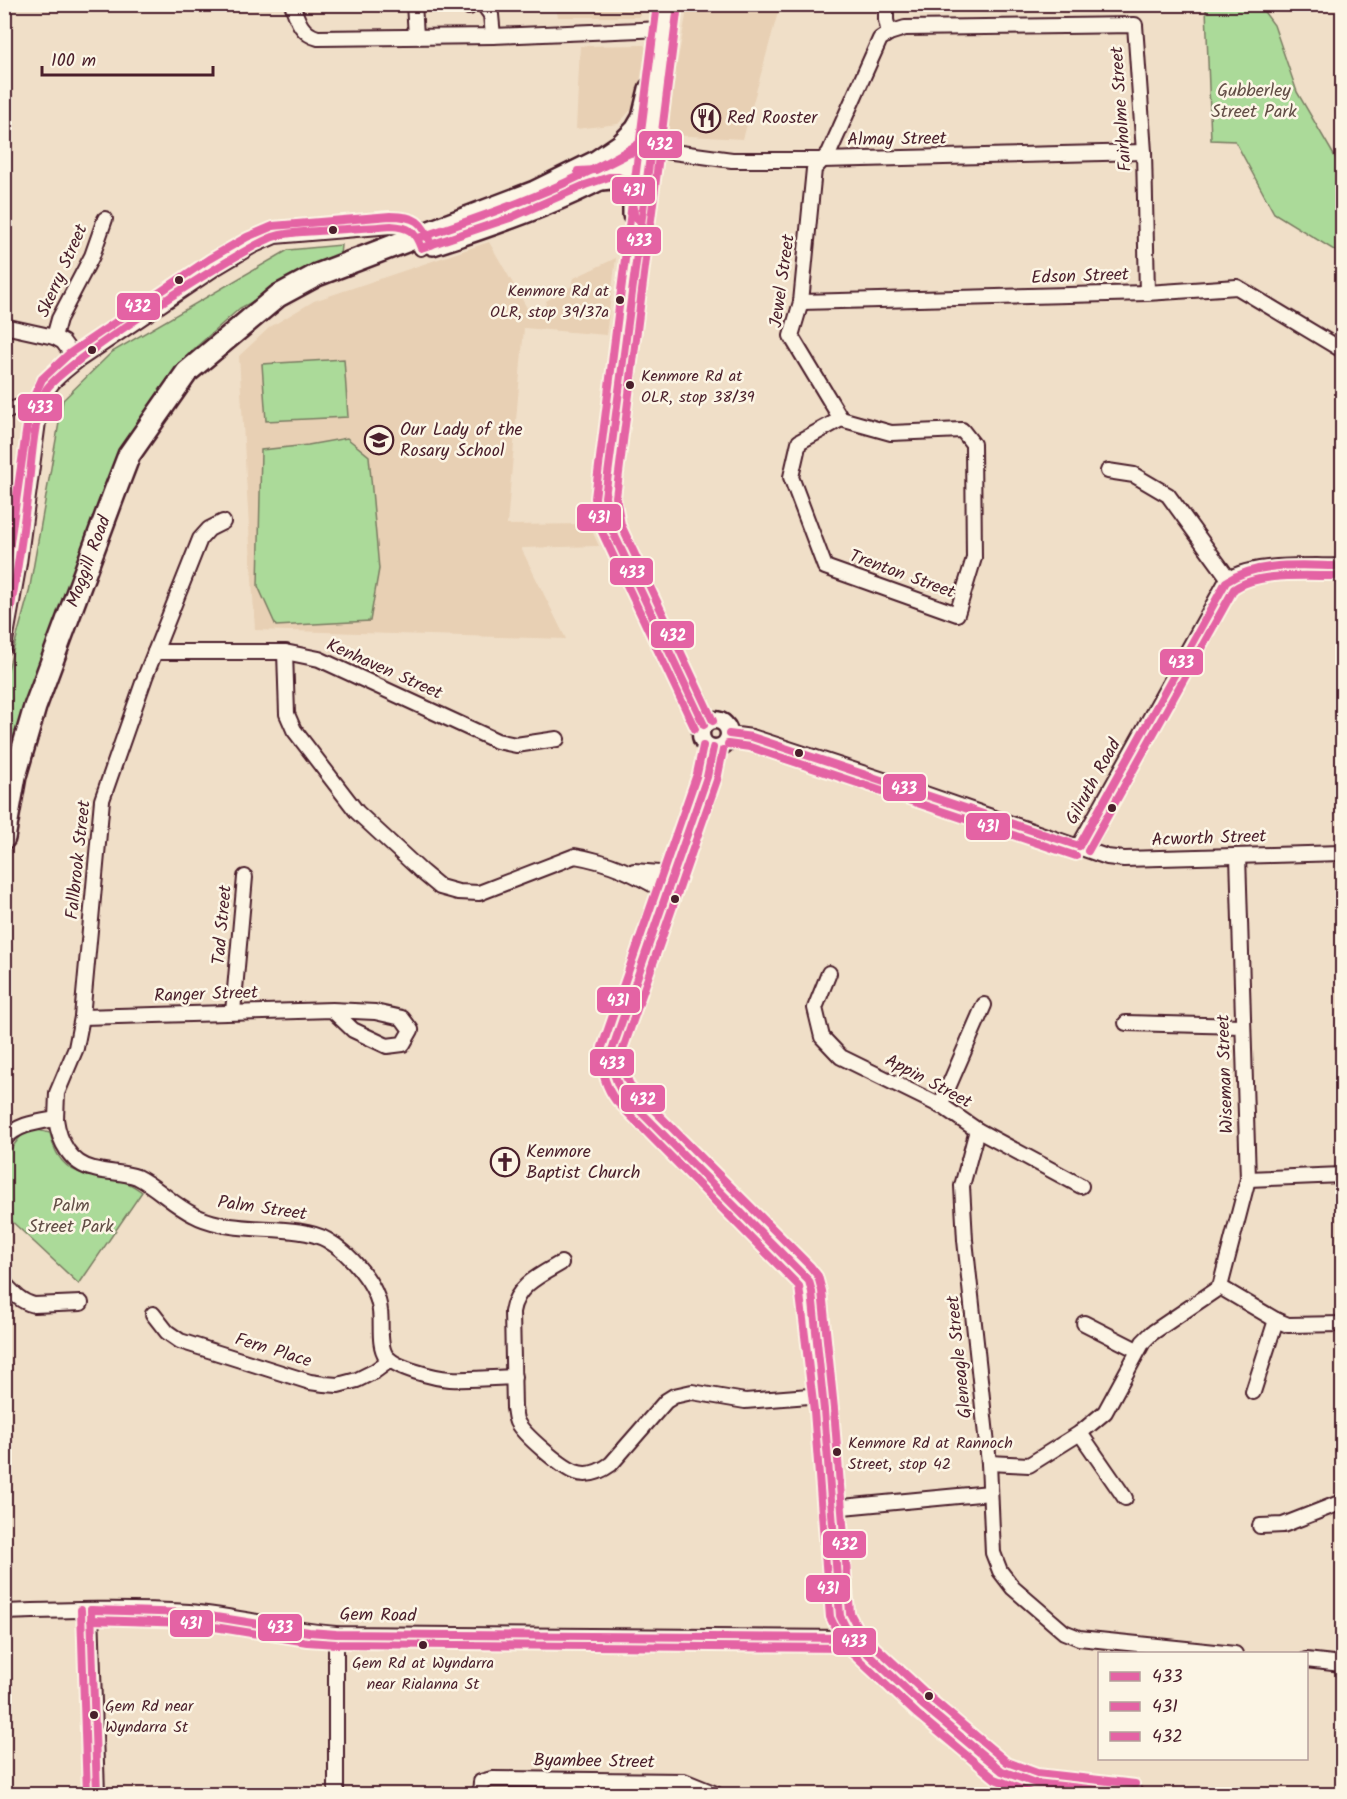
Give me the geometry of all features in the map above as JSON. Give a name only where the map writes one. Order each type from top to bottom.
[{"type":"main road","name":"Moggill Road","points":[[589,175],[628,164],[651,149],[668,4]]},
{"type":"main road","name":"Moggill Road","points":[[4,838],[15,776],[34,707],[129,455],[187,372],[243,326],[345,273],[419,242],[526,212],[589,175],[636,130],[643,118],[650,89],[660,77]]},
{"type":"main road","points":[[589,175],[618,177],[632,185],[634,215],[640,222]]},
{"type":"street","points":[[292,4],[298,21],[310,36],[318,38],[493,36],[664,29]]},
{"type":"street","points":[[414,4],[416,36]]},
{"type":"street","points":[[886,4],[889,33]]},
{"type":"street","points":[[474,5],[490,15],[493,36]]},
{"type":"street","name":"Fairholme Street","points":[[889,33],[905,28],[1135,25],[1144,152],[1147,293]]},
{"type":"street","name":"Jewel Street","points":[[841,419],[791,336],[801,302],[814,169],[829,153],[880,39],[889,33]]},
{"type":"street","points":[[651,149],[605,497],[611,528],[704,725]]},
{"type":"street","name":"Almay Street","points":[[651,149],[732,160],[1144,152]]},
{"type":"street","name":"Skerry Street","points":[[54,337],[58,319],[92,256],[105,219]]},
{"type":"street","points":[[4,647],[19,563],[40,407],[45,391],[50,385],[77,361],[215,268],[252,246],[275,236],[407,226],[414,230],[419,242]]},
{"type":"street","name":"Edson Street","points":[[801,302],[1147,293],[1237,286],[1342,350]]},
{"type":"street","points":[[4,326],[54,337],[63,342],[77,361]]},
{"type":"street","points":[[4,412],[19,406],[40,407]]},
{"type":"street","name":"Trenton Street","points":[[841,419],[891,433],[962,430],[973,444],[975,558],[957,614],[825,567],[791,477],[799,442],[841,419]]},
{"type":"street","points":[[1108,471],[1134,475],[1168,495],[1229,579],[1251,570],[1342,566]]},
{"type":"street","name":"Fallbrook Street","points":[[56,1119],[57,1093],[76,1048],[82,1017],[102,800],[155,652],[200,539],[210,529],[223,522]]},
{"type":"street","points":[[4,561],[19,563]]},
{"type":"street","name":"Gilruth Road","points":[[729,734],[752,737],[1079,846],[1229,579]]},
{"type":"street","name":"Kenhaven Street","points":[[155,652],[285,652],[319,659],[497,741],[516,745],[557,739]]},
{"type":"street","points":[[285,652],[287,714],[294,729],[357,812],[440,886],[458,892],[479,893],[574,856],[629,871],[672,874]]},
{"type":"street","points":[[711,721],[720,721],[726,726],[729,734],[725,744],[713,748],[702,741],[701,733],[704,725],[711,721]]},
{"type":"street","points":[[713,748],[707,777],[612,1050],[610,1064],[612,1074],[622,1094],[809,1281],[822,1395],[840,1616],[851,1638],[988,1761],[1017,1778],[1058,1790],[1134,1794]]},
{"type":"street","name":"Acworth Street","points":[[1079,846],[1107,857],[1124,859],[1342,853]]},
{"type":"street","name":"Wiseman Street","points":[[1220,1287],[1248,1179],[1238,856]]},
{"type":"street","points":[[629,871],[666,892]]},
{"type":"street","name":"Tad Street","points":[[233,1012],[245,877]]},
{"type":"street","name":"Appin Street","points":[[829,973],[815,1008],[822,1036],[841,1057],[940,1106],[977,1130],[1081,1186]]},
{"type":"street","points":[[940,1106],[984,1005]]},
{"type":"street","name":"Ranger Street","points":[[82,1017],[332,1010],[375,1012],[402,1018],[411,1030],[403,1044],[387,1046],[353,1030],[332,1010]]},
{"type":"street","points":[[1126,1023],[1242,1026]]},
{"type":"street","points":[[4,1140],[8,1134],[21,1126],[56,1119]]},
{"type":"street","name":"Palm Street","points":[[56,1119],[57,1131],[66,1148],[78,1163],[92,1169],[137,1177],[194,1216],[221,1224],[253,1229],[316,1234],[330,1242],[360,1269],[374,1288],[380,1309],[382,1346],[384,1354],[390,1360]]},
{"type":"street","name":"Gleneagle Street","points":[[977,1130],[962,1186],[965,1240],[989,1463],[993,1552],[1000,1571],[1013,1588],[1064,1632],[1079,1638],[1225,1652]]},
{"type":"street","points":[[1248,1179],[1342,1175]]},
{"type":"street","points":[[561,1263],[529,1282],[513,1302],[514,1408],[517,1422],[525,1433],[565,1467],[576,1473],[588,1474],[600,1471],[610,1464],[666,1401],[683,1392],[745,1401],[822,1395]]},
{"type":"street","points":[[4,1283],[20,1299],[34,1305],[81,1303]]},
{"type":"street","points":[[989,1463],[1029,1465],[1080,1433],[1105,1412],[1137,1350],[1152,1333],[1220,1287],[1288,1325],[1342,1324]]},
{"type":"street","name":"Fern Place","points":[[153,1314],[167,1332],[180,1341],[310,1382],[338,1385],[357,1380],[390,1360]]},
{"type":"street","points":[[1253,1392],[1276,1320]]},
{"type":"street","points":[[1084,1323],[1137,1350]]},
{"type":"street","points":[[390,1360],[402,1367],[449,1379],[514,1377]]},
{"type":"street","points":[[1080,1433],[1125,1498]]},
{"type":"street","points":[[832,1508],[990,1493]]},
{"type":"street","points":[[1260,1526],[1283,1525],[1342,1502]]},
{"type":"street","points":[[91,1610],[97,1794]]},
{"type":"street","name":"Gem Road","points":[[4,1612],[91,1610],[191,1612],[309,1632],[336,1634],[851,1638]]},
{"type":"street","points":[[336,1634],[336,1794]]},
{"type":"street","points":[[1308,1660],[1342,1664]]},
{"type":"street","name":"Byambee Street","points":[[480,1794],[481,1782],[492,1779],[684,1781],[716,1794]]},
{"type":"shaded area","points":[[555,4],[645,5],[639,17],[558,17]]},
{"type":"shaded area","points":[[688,5],[780,5],[743,139],[671,135],[666,123]]},
{"type":"shaded area","points":[[644,45],[646,48],[636,104],[618,124],[576,129],[580,46]]},
{"type":"shaded area","name":"Our Lady of the Rosary School","points":[[489,242],[527,308],[533,311],[545,309],[546,301],[572,286],[574,278],[616,258],[606,335],[524,328],[507,525],[589,524],[599,546],[521,548],[566,639],[255,630],[239,356],[270,327],[314,301]]},
{"type":"green space","name":"Gubberley Street Park","points":[[1135,5],[1259,5],[1274,25],[1297,92],[1342,169],[1342,255],[1274,213],[1235,141],[1211,140],[1206,8],[1136,10]]},
{"type":"green space","points":[[341,245],[340,256],[240,308],[185,357],[123,445],[62,601],[5,760],[4,684],[29,592],[63,400],[112,352],[288,250]]},
{"type":"green space","points":[[344,359],[348,417],[266,421],[262,364]]},
{"type":"green space","points":[[347,438],[369,456],[379,569],[370,621],[276,626],[258,586],[261,450]]},
{"type":"green space","name":"Palm Street Park","points":[[34,1129],[50,1133],[57,1153],[63,1163],[70,1168],[86,1175],[127,1182],[142,1192],[79,1284],[5,1215],[4,1158],[23,1133]]},
{"type":"transit line","name":"431","points":[[657,4],[595,498],[602,532],[695,729]]},
{"type":"transit line","name":"432","points":[[678,5],[616,497],[621,525],[713,721]]},
{"type":"transit line","name":"432","points":[[418,238],[477,218],[563,184],[645,140]]},
{"type":"transit line","name":"433","points":[[578,171],[596,170],[630,153],[651,149],[605,497],[611,528],[704,725]]},
{"type":"transit line","name":"433","points":[[4,644],[26,510],[35,429],[45,392],[56,379],[80,360],[150,310],[225,263],[273,237],[284,234],[391,226],[410,231],[421,248],[510,218],[609,177],[618,177],[629,182],[633,192],[634,215],[640,222]]},
{"type":"transit line","name":"432","points":[[4,584],[30,405],[42,379],[70,353],[209,259],[247,237],[273,226],[399,216],[412,219],[421,225],[431,245]]},
{"type":"transit line","name":"433","points":[[1079,846],[1226,582],[1252,570],[1267,567],[1342,566]]},
{"type":"transit line","name":"431","points":[[1088,851],[1234,589],[1245,583],[1271,577],[1342,576]]},
{"type":"transit line","name":"433","points":[[729,734],[752,737],[1079,846]]},
{"type":"transit line","name":"431","points":[[728,744],[750,747],[1076,856]]},
{"type":"transit line","name":"431","points":[[703,746],[697,774],[602,1047],[602,1069],[606,1082],[616,1101],[799,1286],[814,1411],[830,1617],[844,1646],[917,1714],[995,1779],[1031,1793],[1043,1794]]},
{"type":"transit line","name":"433","points":[[713,748],[707,777],[612,1050],[617,1084],[623,1094],[809,1281],[824,1410],[840,1616],[851,1638],[924,1706],[1002,1771],[1035,1783],[1134,1794]]},
{"type":"transit line","name":"432","points":[[723,750],[717,780],[622,1052],[623,1070],[631,1087],[818,1276],[822,1291],[834,1409],[850,1613],[860,1632],[931,1698],[1007,1762],[1037,1773],[1135,1784]]},
{"type":"transit line","name":"431","points":[[81,1610],[87,1794]]},
{"type":"transit line","name":"433","points":[[91,1610],[191,1613],[309,1632],[336,1634],[851,1638]]},
{"type":"transit line","name":"433","points":[[91,1610],[97,1794]]},
{"type":"transit line","name":"431","points":[[91,1620],[190,1623],[307,1642],[336,1644],[851,1648]]},
{"type":"place","name":"Red Rooster","points":[[706,118]]},
{"type":"place","name":"Kenmore Rd at OLR, stop 39/37a","points":[[620,300]]},
{"type":"place","name":"Kenmore Rd at OLR, stop 38/39","points":[[630,385]]},
{"type":"place","name":"Our Lady of the Rosary School","points":[[379,440]]},
{"type":"place","name":"Kenmore Baptist Church","points":[[505,1162]]},
{"type":"place","name":"Kenmore Rd at Rannoch Street, stop 42","points":[[837,1452]]},
{"type":"place","name":"Gem Rd at Wyndarra near Rialanna St","points":[[423,1645]]},
{"type":"place","name":"Gem Rd near Wyndarra St","points":[[94,1715]]}]
